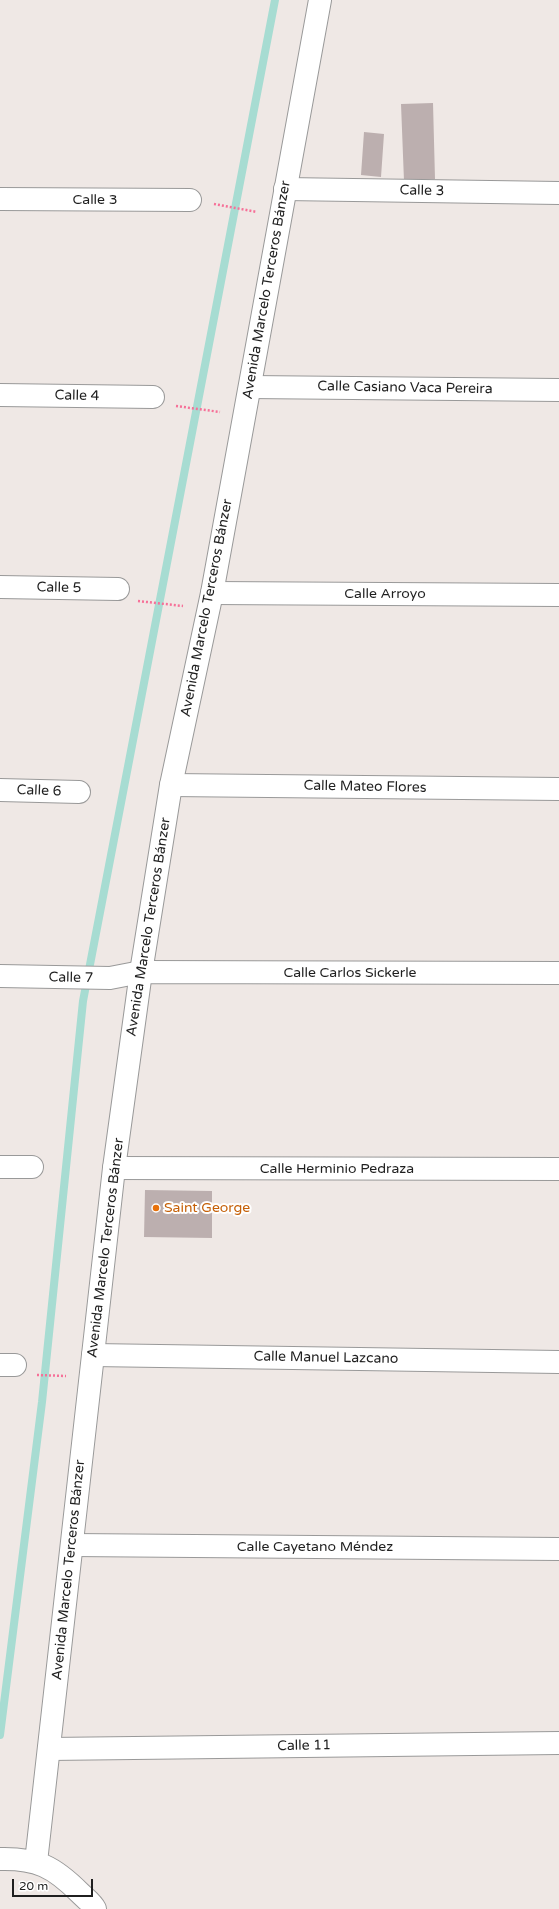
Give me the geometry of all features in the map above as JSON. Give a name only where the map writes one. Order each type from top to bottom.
[{"type":"street","name":"Avenida Marcelo Terceros Bánzer","points":[[36,1862],[114,1168],[141,972],[171,785],[212,593],[320,0]]},
{"type":"street","name":"Calle 3","points":[[285,189],[559,193]]},
{"type":"street","name":"Calle 3","points":[[0,199],[200,202]]},
{"type":"street","name":"Calle Casiano Vaca Pereira","points":[[250,387],[559,390]]},
{"type":"street","name":"Calle 4","points":[[0,395],[153,397]]},
{"type":"street","name":"Calle 5","points":[[0,587],[118,589]]},
{"type":"street","name":"Calle Arroyo","points":[[212,593],[559,595]]},
{"type":"street","name":"Calle Mateo Flores","points":[[171,785],[559,789]]},
{"type":"street","name":"Calle 6","points":[[0,790],[78,792]]},
{"type":"street","name":"Calle Carlos Sickerle","points":[[141,972],[559,973]]},
{"type":"street","name":"Calle 7","points":[[0,976],[110,978],[141,972]]},
{"type":"street","points":[[0,1167],[32,1167]]},
{"type":"street","name":"Calle Herminio Pedraza","points":[[114,1168],[559,1169]]},
{"type":"street","name":"Calle Manuel Lazcano","points":[[93,1355],[559,1362]]},
{"type":"street","name":"Calle Cayetano Méndez","points":[[72,1545],[559,1549]]},
{"type":"street","name":"Calle 11","points":[[49,1749],[559,1743]]},
{"type":"street","points":[[0,1859],[21,1859],[36,1862],[63,1876],[97,1908]]},
{"type":"path","points":[[200,202],[263,213]]},
{"type":"path","points":[[180,407],[218,412]]},
{"type":"path","points":[[136,601],[182,606]]},
{"type":"path","points":[[15,1368],[67,1376]]},
{"type":"building","points":[[433,103],[435,179],[404,181],[401,104]]},
{"type":"building","points":[[364,132],[384,134],[381,177],[361,175]]},
{"type":"building","points":[[145,1190],[212,1191],[212,1238],[144,1237]]},
{"type":"waterway","points":[[0,1735],[42,1402],[83,1001],[275,0]]},
{"type":"place","name":"Saint George","points":[[156,1208]]}]
